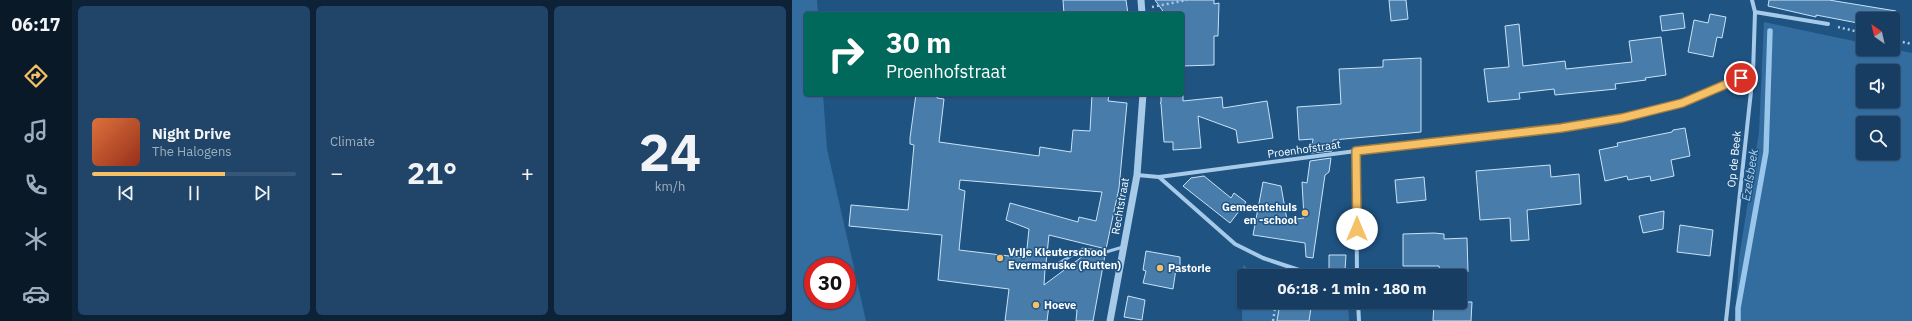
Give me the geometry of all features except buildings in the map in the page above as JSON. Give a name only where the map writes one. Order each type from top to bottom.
[{"type":"street","points":[[1141,0],[1142,12]]},
{"type":"street","name":"Op de Beek","points":[[1726,321],[1753,73],[1755,12],[1752,0]]},
{"type":"street","points":[[1755,12],[1828,24]]},
{"type":"street","name":"Proenhofstraat","points":[[1137,175],[1159,177],[1356,151],[1561,128],[1622,118],[1682,103],[1753,73]]},
{"type":"street","name":"Rechtstraat","points":[[1110,321],[1137,175],[1143,96]]},
{"type":"street","points":[[1356,151],[1357,269]]},
{"type":"street","points":[[1159,177],[1235,244],[1263,258],[1296,269]]},
{"type":"street","points":[[1358,309],[1359,321]]},
{"type":"lane","points":[[1046,266],[1054,266],[1083,249],[1106,252],[1123,247]]},
{"type":"path","points":[[1142,12],[1187,0]]},
{"type":"path","points":[[1828,24],[1856,30]]},
{"type":"path","points":[[1900,41],[1912,44]]},
{"type":"path","points":[[1272,321],[1275,309]]},
{"type":"shaded area","points":[[792,0],[817,0],[818,12],[804,12],[804,96],[823,96],[827,149],[851,257],[804,257],[804,309],[856,309],[856,277],[866,321],[792,321]]},
{"type":"shaded area","points":[[1764,22],[1856,42],[1856,56],[1900,56],[1900,51],[1912,53],[1912,321],[1735,321],[1739,258],[1759,132]]},
{"type":"shaded area","points":[[1243,265],[1249,269],[1243,269]]},
{"type":"shaded area","points":[[1242,309],[1279,309],[1277,321],[1242,321]]},
{"type":"shaded area","points":[[1310,309],[1348,309],[1349,321],[1309,321]]},
{"type":"waterway","name":"Ezelsbeek","points":[[1738,321],[1738,308],[1766,152],[1770,31]]},
{"type":"place","name":"Gemeentehuis en -school","points":[[1305,213]]},
{"type":"place","name":"Vrije Kleuterschool Evermaruske (Rutten)","points":[[1000,258]]},
{"type":"place","name":"Pastorie","points":[[1160,268]]},
{"type":"place","name":"Hoeve","points":[[1036,305]]},
{"type":"route","points":[[1357,229],[1356,151],[1561,128],[1622,118],[1682,103],[1741,78]]}]
